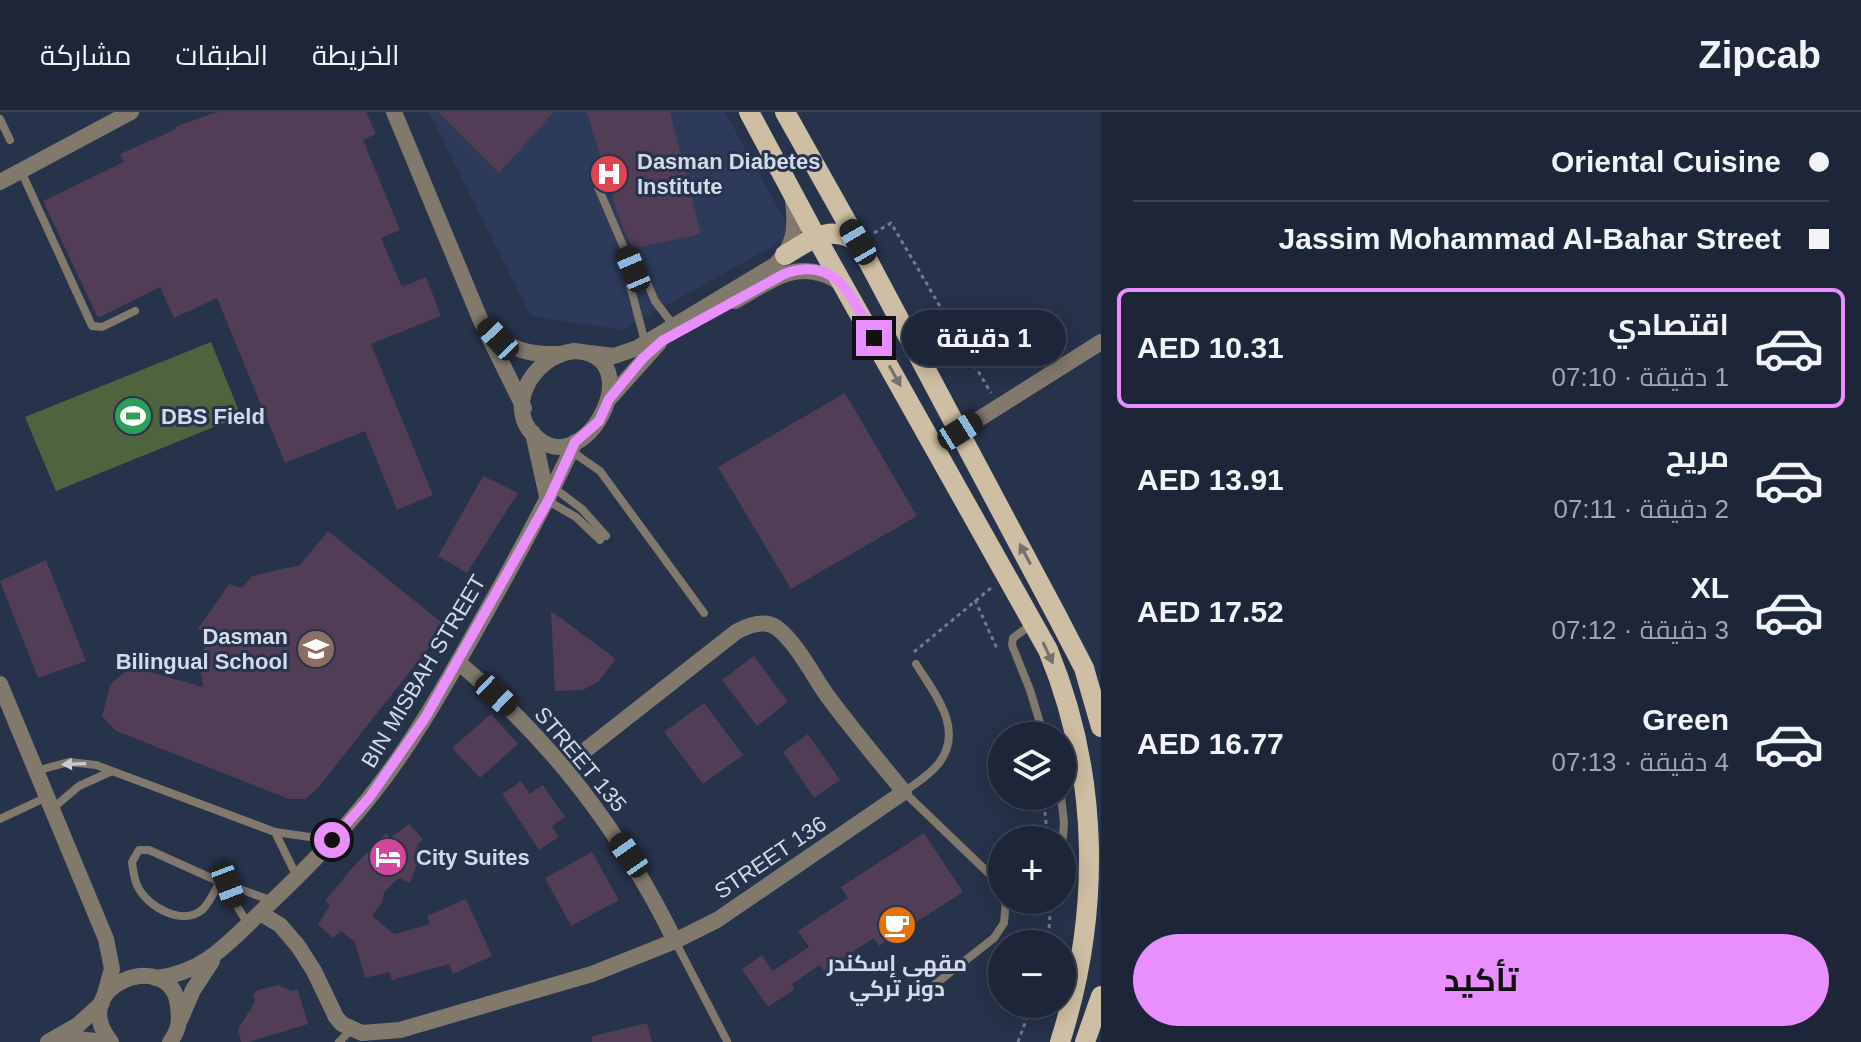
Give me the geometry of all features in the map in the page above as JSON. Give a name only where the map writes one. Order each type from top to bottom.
[{"type":"main road","points":[[749,112],[1048,650],[1075,722],[1085,766],[1078,828],[1093,903],[1070,1018],[1060,1042]]},
{"type":"main road","points":[[786,113],[960,431],[1084,668],[1101,727]]},
{"type":"main road","points":[[785,255],[816,237],[841,233],[858,242]]},
{"type":"main road","points":[[1085,1042],[1101,996]]},
{"type":"street","points":[[0,182],[131,112]]},
{"type":"street","points":[[394,112],[481,321],[524,408],[551,495]]},
{"type":"street","points":[[481,321],[498,339],[533,354],[574,351],[614,356],[645,344],[775,265],[785,255],[794,238],[792,194]]},
{"type":"street","points":[[533,433],[549,445],[573,446],[599,421],[609,399],[643,358],[662,341],[784,274],[802,269],[818,271],[845,285]]},
{"type":"street","points":[[960,431],[1101,342]]},
{"type":"street","points":[[589,353],[605,369],[609,399]]},
{"type":"street","points":[[524,408],[525,390],[532,373],[560,354]]},
{"type":"street","name":"BIN MISBAH STREET","points":[[175,1035],[193,990],[218,954],[332,840],[395,763],[458,662],[551,495],[573,446]]},
{"type":"street","points":[[564,767],[736,632],[751,625],[764,624],[775,626],[787,638],[837,709],[904,792]]},
{"type":"street","name":"STREET 135","points":[[458,662],[509,708],[564,767],[629,855],[675,941]]},
{"type":"street","points":[[0,684],[106,939],[112,969],[103,1000],[102,1028],[111,1042]]},
{"type":"street","name":"STREET 136","points":[[254,919],[290,934],[307,958],[345,1036],[400,1030],[592,974],[675,941],[717,920],[904,792]]},
{"type":"street","points":[[106,939],[127,963],[169,987],[178,1000],[175,1035]]},
{"type":"street","name":"BIN MISBAH STREET","points":[[103,1000],[112,986],[124,978],[180,974],[218,954]]},
{"type":"street","points":[[48,1042],[85,1020],[103,1000]]},
{"type":"street","points":[[48,1042],[78,1039],[104,1042]]},
{"type":"lane","points":[[0,119],[10,140]]},
{"type":"lane","points":[[21,171],[92,326],[102,327],[135,311]]},
{"type":"lane","points":[[598,187],[633,269],[645,278],[655,301],[674,326]]},
{"type":"lane","points":[[633,269],[630,285],[645,344]]},
{"type":"lane","points":[[573,446],[600,471],[704,613]]},
{"type":"lane","points":[[551,495],[582,509],[603,538],[576,517],[551,495]]},
{"type":"lane","points":[[1033,623],[1013,638],[1012,645],[1040,722]]},
{"type":"lane","points":[[916,664],[943,708],[949,736],[939,763],[904,792],[988,873]]},
{"type":"lane","points":[[36,771],[69,762],[96,765],[275,832],[332,840]]},
{"type":"lane","points":[[0,819],[50,803],[111,771]]},
{"type":"lane","points":[[1068,810],[1078,828],[1076,831]]},
{"type":"lane","points":[[275,832],[297,877]]},
{"type":"lane","points":[[224,883],[204,908],[183,917],[151,904],[137,887],[132,862],[139,850],[149,850],[273,901]]},
{"type":"lane","points":[[224,883],[235,903],[254,919]]},
{"type":"lane","points":[[920,996],[994,938],[1004,923],[1005,914]]},
{"type":"lane","points":[[675,941],[727,1041]]},
{"type":"path","points":[[858,242],[891,223],[999,407]]},
{"type":"path","points":[[907,657],[1006,575]]},
{"type":"path","points":[[1018,1042],[1027,1018]]},
{"type":"shaded area","name":"Dasman Diabetes Institute","points":[[429,112],[725,112],[793,235],[622,330],[531,316]]},
{"type":"green space","name":"DBS Field","points":[[211,342],[241,416],[56,491],[25,417]]},
{"type":"building","points":[[217,112],[366,112],[376,134],[363,140],[400,230],[381,238],[402,287],[426,277],[441,316],[371,344],[433,495],[397,510],[365,431],[285,463],[217,298],[174,318],[160,287],[98,318],[43,201],[124,162],[120,154],[175,127]]},
{"type":"building","points":[[438,112],[554,112],[499,173]]},
{"type":"building","points":[[587,112],[670,112],[701,234],[632,249],[618,215]]},
{"type":"building","points":[[845,393],[917,516],[791,589],[718,467]]},
{"type":"building","points":[[483,476],[518,493],[467,573],[438,556]]},
{"type":"building","name":"Dasman Bilingual School","points":[[328,531],[446,626],[318,788],[306,799],[289,799],[116,731],[102,716],[110,685],[123,673],[139,669],[203,687],[199,662],[209,636],[198,629],[229,584],[242,588],[252,576],[300,565]]},
{"type":"building","points":[[46,560],[86,661],[38,678],[0,581]]},
{"type":"building","points":[[551,611],[616,659],[598,682],[583,690],[555,691]]},
{"type":"building","points":[[754,656],[788,702],[757,726],[722,680]]},
{"type":"building","points":[[704,703],[743,755],[703,784],[664,732]]},
{"type":"building","points":[[491,714],[518,744],[480,778],[452,748]]},
{"type":"building","points":[[808,734],[840,780],[814,798],[783,752]]},
{"type":"building","points":[[521,781],[530,794],[543,785],[565,817],[552,826],[559,837],[539,850],[502,794]]},
{"type":"building","points":[[409,824],[423,839],[417,846],[425,854],[418,862],[410,883],[399,878],[385,891],[382,902],[372,916],[394,934],[430,924],[427,916],[466,899],[492,956],[453,974],[449,964],[392,980],[389,972],[365,978],[355,942],[341,931],[333,938],[318,925],[330,905],[325,901],[352,868],[386,833],[390,838]]},
{"type":"building","points":[[924,833],[963,892],[879,946],[874,938],[824,971],[820,965],[792,984],[795,989],[768,1007],[742,969],[762,955],[772,971],[809,947],[798,931],[848,898],[841,887]]},
{"type":"building","points":[[592,852],[619,900],[571,926],[545,878]]},
{"type":"building","points":[[278,985],[292,991],[298,990],[308,1024],[241,1042],[238,1029],[255,1002],[253,995],[258,990]]},
{"type":"building","points":[[647,1023],[652,1042],[592,1042],[592,1036]]},
{"type":"place","name":"Dasman Diabetes Institute","points":[[609,174]]},
{"type":"place","name":"DBS Field","points":[[133,416]]},
{"type":"place","name":"Dasman Bilingual School","points":[[316,649]]},
{"type":"place","name":"City Suites","points":[[388,857]]},
{"type":"place","name":"مقهى إسكندر دونر تركي","points":[[897,925]]},
{"type":"route","points":[[332,840],[369,798],[425,718],[548,501],[575,442],[594,427],[609,399],[655,346],[784,274],[802,269],[825,273],[845,285],[874,338]]}]
